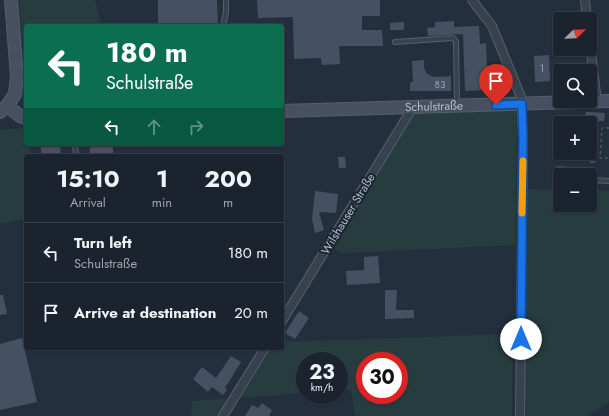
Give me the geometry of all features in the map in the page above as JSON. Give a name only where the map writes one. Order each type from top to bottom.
[{"type":"street","points":[[11,0],[17,76],[15,94],[4,109],[24,117]]},
{"type":"street","points":[[472,0],[492,26],[521,96],[522,104],[523,138],[520,416]]},
{"type":"street","points":[[585,0],[586,12]]},
{"type":"street","points":[[593,56],[603,101]]},
{"type":"street","name":"Schulstraße","points":[[284,111],[603,101]]},
{"type":"street","name":"Wilshauser Straße","points":[[284,318],[413,107]]},
{"type":"street","points":[[223,416],[264,350]]},
{"type":"lane","points":[[223,24],[226,12],[226,0]]},
{"type":"lane","points":[[395,42],[455,39],[457,106]]},
{"type":"lane","points":[[597,180],[609,181]]},
{"type":"path","points":[[609,128],[602,128],[600,158],[609,158]]},
{"type":"green space","points":[[19,0],[95,0],[101,24],[24,24],[24,38],[22,38]]},
{"type":"green space","points":[[517,108],[515,245],[344,253],[334,249],[413,113]]},
{"type":"green space","points":[[24,128],[24,146],[29,146],[31,154],[24,154],[24,219],[0,224],[0,130]]},
{"type":"green space","points":[[527,189],[553,190],[553,212],[597,212],[597,191],[609,191],[609,402],[588,416],[524,416]]},
{"type":"green space","points":[[513,334],[512,416],[355,416],[351,390],[348,390],[348,352],[296,352],[296,394],[240,398],[271,350],[284,350],[284,342]]},
{"type":"green space","points":[[228,398],[218,416],[191,416],[192,401]]},
{"type":"building","points":[[158,0],[217,0],[218,24],[158,24]]},
{"type":"building","points":[[257,0],[380,0],[380,16],[362,16],[362,30],[382,30],[383,46],[339,46],[340,64],[322,65],[321,58],[294,59],[293,17],[258,18]]},
{"type":"building","points":[[454,21],[454,27],[479,26],[480,44],[486,43],[488,90],[465,91],[463,34],[428,36],[427,28],[435,27],[435,22]]},
{"type":"building","points":[[404,22],[404,30],[390,30],[390,23]]},
{"type":"building","points":[[549,55],[550,81],[535,82],[534,56]]},
{"type":"building","points":[[424,60],[424,68],[427,74],[434,77],[451,76],[451,91],[410,91],[410,82],[413,82],[412,61]]},
{"type":"building","points":[[586,112],[605,113],[604,121],[597,121],[597,116],[586,116]]},
{"type":"building","points":[[40,146],[60,146],[61,154],[42,154]]},
{"type":"building","points":[[90,147],[113,147],[113,154],[90,154]]},
{"type":"building","points":[[338,157],[345,157],[346,168],[339,168]]},
{"type":"building","points":[[590,160],[595,160],[595,163],[590,163]]},
{"type":"building","points":[[557,166],[581,168],[557,168]]},
{"type":"building","points":[[315,191],[338,194],[336,213],[319,212],[324,230],[315,233],[312,219]]},
{"type":"building","points":[[378,256],[380,283],[347,285],[346,271],[364,270],[364,257]]},
{"type":"building","points":[[385,290],[397,290],[396,310],[414,310],[414,318],[385,319]]},
{"type":"building","points":[[0,295],[3,295],[7,314],[0,315]]},
{"type":"building","points":[[299,311],[309,318],[295,339],[285,333]]},
{"type":"building","points":[[22,338],[37,402],[0,410],[0,344]]},
{"type":"building","points":[[231,356],[241,362],[225,388],[227,390],[223,395],[212,387],[208,392],[193,379],[202,367],[216,378]]},
{"type":"building","points":[[262,403],[272,410],[269,416],[245,416],[252,405],[258,408]]},
{"type":"slow traffic","points":[[522,213],[523,161]]},
{"type":"route","points":[[496,105],[522,104],[521,339]]}]
